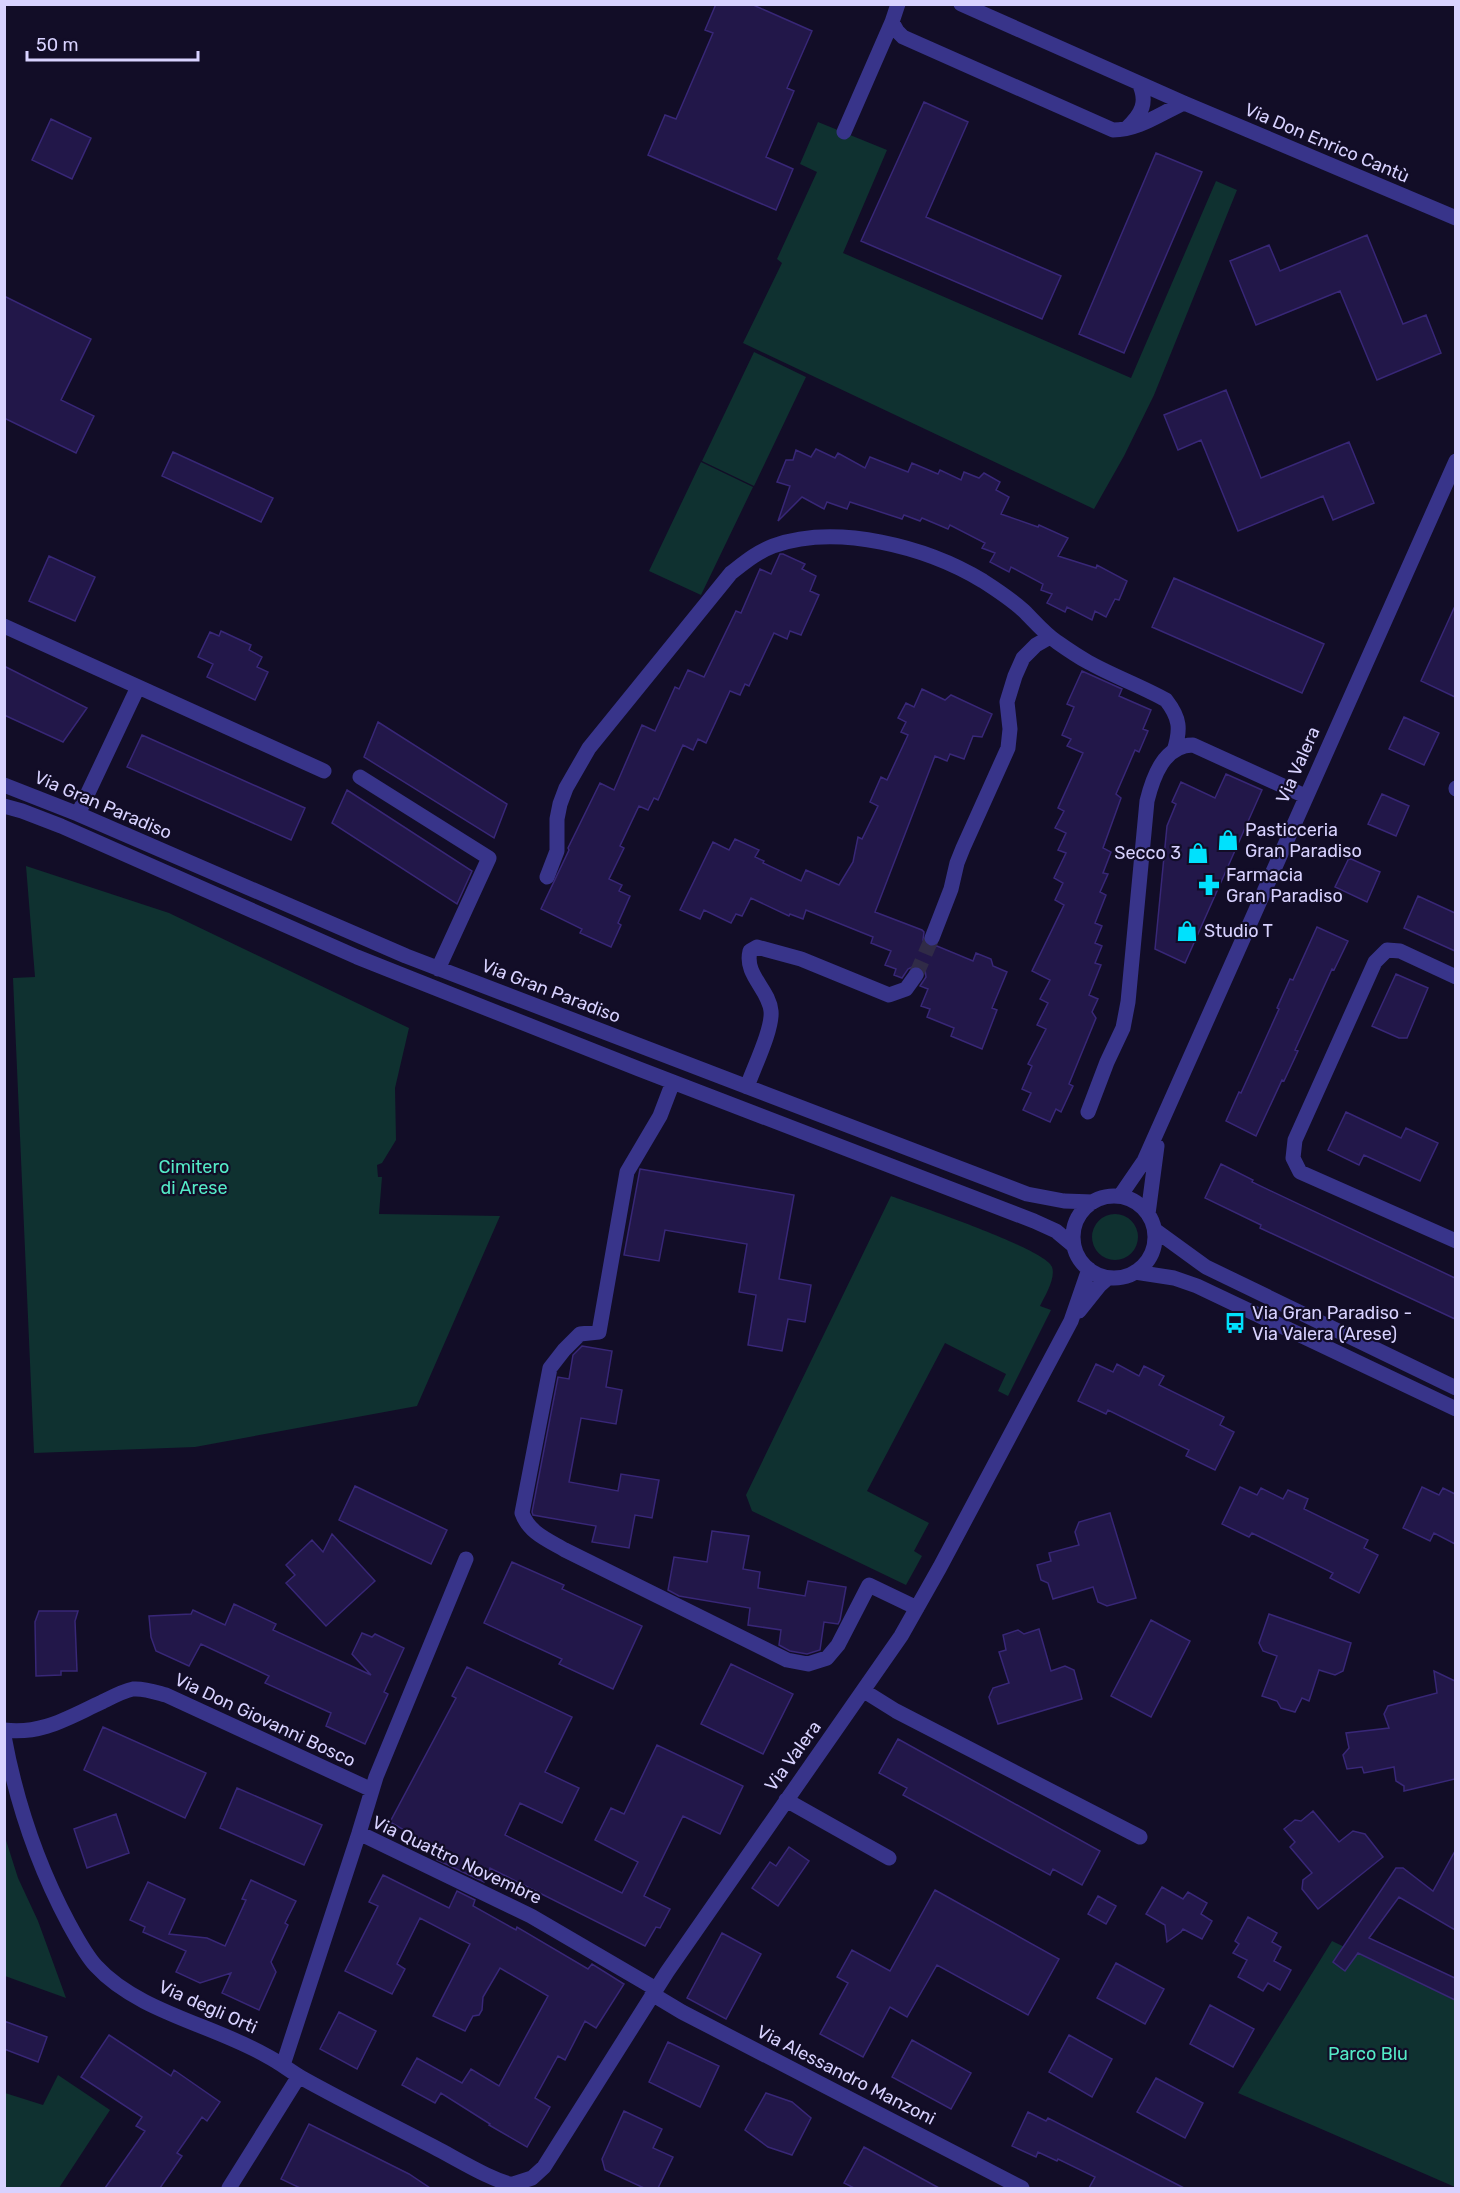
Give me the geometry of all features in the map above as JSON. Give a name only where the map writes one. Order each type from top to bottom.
[{"type":"street","points":[[844,132],[898,4]]},
{"type":"street","name":"Via Don Enrico Cantù","points":[[961,4],[1184,103],[1455,218]]},
{"type":"street","points":[[892,22],[903,37],[1113,130],[1125,130],[1184,103]]},
{"type":"street","points":[[1125,130],[1142,111],[1144,101],[1139,83]]},
{"type":"street","name":"Via Valera","points":[[1120,1196],[1144,1161],[1455,461]]},
{"type":"street","points":[[547,878],[557,850],[557,819],[560,804],[566,788],[589,748],[731,573],[754,555],[773,546],[819,537],[855,538],[926,555],[983,581],[1022,610],[1050,637],[1087,662],[1166,700],[1175,712],[1179,725],[1174,751]]},
{"type":"street","points":[[4,626],[324,771]]},
{"type":"street","points":[[932,938],[951,889],[963,848],[1008,748],[1010,729],[1007,702],[1015,676],[1023,658],[1036,645],[1050,637]]},
{"type":"street","points":[[78,814],[138,687]]},
{"type":"street","points":[[1088,1112],[1123,1028],[1128,1002],[1147,801],[1153,780],[1163,761],[1183,745],[1193,745],[1305,796]]},
{"type":"street","points":[[360,777],[489,858],[438,969]]},
{"type":"street","name":"Via Gran Paradiso","points":[[4,785],[78,814],[438,969],[1027,1194],[1064,1202],[1094,1202]]},
{"type":"street","name":"Via Gran Paradiso","points":[[4,806],[61,826],[357,957],[673,1082],[1035,1221],[1056,1232],[1074,1246]]},
{"type":"street","points":[[747,1087],[771,1017],[769,1005],[748,960],[750,951],[757,947],[783,953],[889,995],[906,988],[916,975]]},
{"type":"street","points":[[1455,977],[1400,951],[1387,950],[1374,962],[1296,1140],[1293,1158],[1300,1172],[1455,1241]]},
{"type":"street","points":[[673,1082],[660,1116],[627,1172],[599,1332],[580,1334],[550,1368],[522,1514],[526,1524],[538,1535],[565,1550],[787,1660],[808,1664],[827,1658],[838,1645],[869,1585],[917,1608]]},
{"type":"street","name":"Via Valera","points":[[1148,1214],[1161,1119]]},
{"type":"street","points":[[1155,1230],[1153,1250],[1143,1266],[1119,1278],[1108,1278],[1089,1269],[1081,1261],[1074,1246],[1074,1229],[1086,1207],[1109,1196],[1131,1199],[1148,1214],[1155,1230],[1206,1267],[1455,1388]]},
{"type":"street","name":"Via Valera","points":[[514,2187],[532,2178],[544,2167],[654,1991],[864,1691],[917,1608],[1071,1321],[1089,1269]]},
{"type":"street","points":[[1135,1272],[1157,1275],[1197,1286],[1455,1410]]},
{"type":"street","name":"Via Valera","points":[[1071,1321],[1108,1278]]},
{"type":"street","name":"Via Don Giovanni Bosco","points":[[359,1833],[372,1790],[466,1559]]},
{"type":"street","name":"Via Don Giovanni Bosco","points":[[4,1730],[18,1732],[42,1729],[119,1694],[133,1689],[148,1690],[166,1695],[372,1790]]},
{"type":"street","points":[[864,1691],[896,1711],[1140,1837]]},
{"type":"street","name":"Via degli Orti","points":[[4,1736],[6,1752],[27,1828],[55,1898],[94,1964],[111,1980],[134,1995],[246,2045],[299,2076],[514,2187]]},
{"type":"street","points":[[786,1800],[889,1858]]},
{"type":"street","name":"Via Quattro Novembre","points":[[283,2065],[359,1833],[531,1916],[654,1991]]},
{"type":"street","name":"Via Alessandro Manzoni","points":[[654,1991],[682,2012],[1022,2188]]},
{"type":"street","points":[[229,2188],[299,2076]]},
{"type":"green space","points":[[818,122],[887,150],[843,253],[1131,378],[1216,181],[1237,190],[1154,395],[1124,456],[1094,509],[743,343],[782,263],[777,259],[817,172],[800,164]]},
{"type":"green space","points":[[754,352],[806,377],[754,486],[702,461]]},
{"type":"green space","points":[[701,462],[753,487],[701,595],[649,571]]},
{"type":"green space","name":"Cimitero di Arese","points":[[26,866],[169,913],[409,1028],[395,1088],[396,1140],[382,1163],[377,1165],[378,1177],[382,1177],[379,1214],[500,1216],[417,1406],[195,1447],[34,1453],[13,978],[35,977]]},
{"type":"green space","points":[[891,1196],[1005,1239],[1044,1259],[1053,1271],[1049,1287],[1040,1306],[1051,1310],[1008,1396],[998,1391],[1006,1374],[945,1343],[867,1491],[929,1523],[914,1551],[922,1556],[906,1585],[752,1511],[746,1495]]},
{"type":"green space","points":[[1115,1214],[1131,1221],[1138,1237],[1131,1253],[1115,1260],[1099,1253],[1092,1237],[1099,1221]]},
{"type":"green space","points":[[4,1834],[18,1878],[38,1921],[66,1998],[5,1976]]},
{"type":"green space","name":"Parco Blu","points":[[1332,1941],[1455,2000],[1455,2187],[1238,2093]]},
{"type":"green space","points":[[58,2075],[110,2110],[59,2188],[5,2188],[5,2093],[43,2105]]},
{"type":"building","points":[[716,4],[751,4],[812,31],[787,88],[794,91],[766,157],[793,169],[776,210],[648,155],[665,115],[676,119],[713,33],[705,30]]},
{"type":"building","points":[[924,102],[968,122],[926,217],[1061,276],[1042,319],[861,241]]},
{"type":"building","points":[[51,119],[91,138],[72,179],[32,160]]},
{"type":"building","points":[[1156,153],[1202,172],[1124,353],[1079,334]]},
{"type":"building","points":[[1367,235],[1403,324],[1426,315],[1441,353],[1377,380],[1340,291],[1256,325],[1230,261],[1269,245],[1280,271]]},
{"type":"building","points":[[4,296],[91,339],[61,400],[94,416],[76,453],[4,418]]},
{"type":"building","points":[[1226,390],[1261,478],[1349,442],[1374,503],[1333,520],[1323,496],[1238,531],[1201,440],[1178,450],[1164,415]]},
{"type":"building","points":[[816,449],[835,458],[838,453],[865,468],[870,457],[908,472],[912,463],[938,474],[940,470],[961,480],[964,472],[979,478],[984,473],[1000,482],[996,490],[1009,497],[1001,514],[1038,527],[1039,525],[1068,538],[1058,556],[1096,568],[1097,565],[1127,581],[1119,600],[1115,599],[1106,617],[1095,611],[1092,620],[1067,607],[1065,612],[1047,603],[1052,594],[1041,590],[1043,584],[1011,567],[1009,572],[990,562],[995,553],[982,548],[985,543],[950,525],[948,529],[922,518],[920,521],[904,515],[902,519],[850,502],[847,509],[827,502],[824,509],[802,497],[778,521],[790,486],[777,482],[786,460],[793,460],[796,450],[811,457]]},
{"type":"building","points":[[173,452],[273,498],[261,522],[162,476]]},
{"type":"building","points":[[780,554],[805,564],[802,569],[816,576],[810,591],[819,595],[801,635],[790,631],[787,639],[774,633],[749,686],[745,684],[740,695],[730,691],[706,743],[698,739],[693,750],[683,745],[658,800],[654,798],[648,810],[639,806],[620,846],[624,848],[609,879],[622,885],[619,891],[630,896],[618,923],[621,925],[611,947],[580,933],[582,929],[541,909],[600,783],[614,790],[642,725],[655,731],[675,687],[679,689],[688,670],[704,677],[736,611],[741,613],[760,569],[771,574]]},
{"type":"building","points":[[49,556],[95,577],[75,621],[29,601]]},
{"type":"building","points":[[1174,578],[1324,644],[1302,693],[1152,627]]},
{"type":"building","points":[[1455,606],[1455,697],[1421,681]]},
{"type":"building","points":[[221,631],[251,645],[249,650],[262,657],[257,667],[268,672],[255,700],[207,677],[213,664],[198,657],[210,632],[219,636]]},
{"type":"building","points":[[4,666],[87,708],[63,742],[4,715]]},
{"type":"building","points":[[1082,671],[1122,689],[1119,696],[1151,710],[1143,729],[1148,731],[1139,752],[1135,750],[1116,794],[1121,798],[1103,848],[1111,852],[1103,873],[1108,874],[1100,892],[1106,895],[1095,923],[1102,926],[1095,943],[1102,946],[1095,963],[1101,965],[1089,995],[1098,999],[1092,1012],[1096,1018],[1069,1084],[1073,1086],[1061,1112],[1056,1109],[1050,1122],[1023,1110],[1031,1093],[1022,1089],[1032,1066],[1028,1064],[1046,1029],[1037,1025],[1048,1003],[1040,999],[1050,980],[1032,971],[1064,905],[1055,900],[1063,883],[1054,878],[1066,853],[1058,850],[1066,833],[1055,828],[1064,811],[1058,808],[1083,753],[1067,746],[1071,739],[1062,735],[1074,707],[1067,704]]},
{"type":"building","points":[[922,689],[945,700],[951,695],[992,714],[982,737],[973,736],[964,759],[950,754],[947,761],[935,756],[875,912],[922,930],[923,940],[928,947],[937,946],[973,961],[976,953],[991,959],[993,966],[1007,972],[992,1008],[997,1010],[982,1049],[951,1036],[954,1028],[927,1017],[930,1009],[921,1006],[928,989],[920,986],[926,977],[925,970],[916,965],[908,969],[902,978],[894,975],[896,969],[885,965],[891,951],[871,943],[873,937],[806,910],[803,919],[790,914],[789,916],[751,898],[742,916],[736,914],[731,923],[704,910],[700,919],[680,910],[713,842],[729,850],[735,839],[759,850],[755,857],[764,861],[763,863],[801,881],[806,870],[839,885],[853,862],[858,837],[862,839],[878,806],[870,802],[881,777],[887,780],[908,735],[901,732],[906,722],[898,718],[906,703],[914,707]]},
{"type":"building","points":[[1404,717],[1439,733],[1424,765],[1389,749]]},
{"type":"building","points":[[378,722],[507,804],[494,838],[364,757]]},
{"type":"building","points":[[142,735],[305,808],[291,840],[127,767]]},
{"type":"building","points":[[1226,774],[1262,790],[1185,963],[1155,949],[1167,826],[1176,804],[1172,802],[1181,782],[1215,798]]},
{"type":"building","points":[[347,790],[472,871],[457,904],[332,823]]},
{"type":"building","points":[[1382,794],[1409,806],[1396,836],[1368,824]]},
{"type":"building","points":[[1349,858],[1380,872],[1367,902],[1335,887]]},
{"type":"building","points":[[1418,896],[1455,913],[1455,951],[1404,928]]},
{"type":"building","points":[[1317,927],[1348,941],[1334,970],[1332,969],[1295,1050],[1298,1051],[1256,1136],[1226,1121],[1279,1009],[1277,1008],[1290,979],[1293,980]]},
{"type":"building","points":[[1396,974],[1428,988],[1407,1038],[1399,1038],[1372,1026]]},
{"type":"building","points":[[1346,1112],[1401,1138],[1406,1128],[1438,1143],[1420,1181],[1364,1155],[1359,1165],[1328,1150]]},
{"type":"building","points":[[1221,1164],[1253,1180],[1252,1182],[1455,1278],[1455,1319],[1260,1228],[1261,1225],[1205,1198]]},
{"type":"building","points":[[640,1169],[794,1195],[779,1279],[811,1285],[805,1322],[788,1319],[782,1351],[748,1345],[756,1295],[739,1292],[747,1244],[665,1230],[659,1261],[624,1255]]},
{"type":"building","points":[[582,1346],[612,1351],[606,1387],[622,1390],[616,1424],[581,1418],[569,1482],[618,1491],[621,1474],[659,1480],[652,1518],[635,1515],[629,1548],[592,1542],[596,1526],[533,1515],[532,1512],[558,1377],[569,1379],[573,1355]]},
{"type":"building","points":[[1096,1364],[1113,1372],[1117,1364],[1139,1376],[1144,1366],[1164,1376],[1159,1385],[1224,1417],[1220,1425],[1234,1432],[1215,1470],[1186,1456],[1189,1450],[1108,1410],[1106,1414],[1078,1401]]},
{"type":"building","points":[[355,1486],[447,1530],[431,1564],[339,1520]]},
{"type":"building","points":[[1240,1487],[1257,1495],[1261,1488],[1283,1499],[1288,1490],[1308,1499],[1304,1509],[1368,1540],[1364,1548],[1378,1555],[1359,1593],[1330,1578],[1333,1573],[1252,1533],[1249,1537],[1222,1524]]},
{"type":"building","points":[[1422,1487],[1439,1495],[1443,1488],[1455,1494],[1455,1544],[1434,1533],[1430,1541],[1403,1528]]},
{"type":"building","points":[[1110,1513],[1136,1598],[1107,1606],[1098,1602],[1093,1587],[1053,1599],[1048,1583],[1041,1580],[1037,1565],[1051,1561],[1049,1553],[1079,1545],[1075,1532],[1079,1522]]},
{"type":"building","points":[[712,1531],[749,1536],[743,1569],[760,1572],[758,1588],[805,1596],[808,1581],[846,1587],[840,1620],[838,1624],[824,1622],[820,1650],[807,1654],[790,1651],[779,1645],[781,1630],[748,1625],[750,1608],[679,1596],[668,1590],[674,1557],[707,1562]]},
{"type":"building","points":[[332,1534],[375,1581],[326,1626],[286,1583],[295,1575],[286,1565],[312,1540],[323,1552]]},
{"type":"building","points":[[512,1562],[564,1585],[562,1589],[642,1626],[613,1689],[559,1664],[562,1659],[484,1623]]},
{"type":"building","points":[[234,1604],[276,1624],[273,1630],[371,1675],[352,1654],[362,1633],[372,1637],[375,1634],[404,1648],[384,1692],[388,1694],[365,1744],[326,1726],[331,1713],[265,1683],[269,1676],[201,1644],[189,1666],[156,1651],[151,1637],[149,1616],[191,1614],[193,1610],[225,1625]]},
{"type":"building","points":[[39,1611],[78,1611],[75,1621],[77,1671],[61,1671],[61,1675],[36,1676],[35,1622]]},
{"type":"building","points":[[1269,1614],[1351,1643],[1343,1671],[1335,1675],[1319,1670],[1309,1701],[1302,1698],[1295,1712],[1281,1708],[1277,1701],[1262,1696],[1277,1656],[1263,1651],[1259,1643]]},
{"type":"building","points":[[1151,1620],[1190,1641],[1151,1717],[1111,1696]]},
{"type":"building","points":[[1039,1629],[1051,1671],[1065,1666],[1074,1670],[1082,1699],[998,1724],[989,1697],[993,1688],[1009,1683],[999,1652],[1006,1650],[1003,1635],[1018,1630],[1024,1634]]},
{"type":"building","points":[[731,1664],[793,1694],[763,1754],[701,1724]]},
{"type":"building","points":[[467,1667],[572,1717],[545,1772],[579,1788],[562,1823],[520,1803],[505,1835],[622,1893],[638,1862],[595,1840],[611,1808],[624,1814],[657,1745],[743,1786],[720,1834],[683,1816],[644,1896],[670,1909],[660,1928],[656,1927],[645,1946],[490,1868],[484,1882],[437,1860],[441,1851],[390,1822],[456,1698],[452,1696]]},
{"type":"building","points":[[1434,1671],[1455,1681],[1455,1779],[1404,1791],[1404,1786],[1396,1781],[1394,1767],[1364,1773],[1362,1767],[1347,1769],[1343,1755],[1349,1748],[1346,1733],[1389,1728],[1384,1714],[1388,1706],[1437,1693]]},
{"type":"building","points":[[103,1727],[206,1773],[185,1818],[84,1770]]},
{"type":"building","points":[[898,1739],[1100,1851],[1082,1885],[1053,1869],[1050,1875],[903,1795],[907,1788],[879,1773]]},
{"type":"building","points":[[237,1788],[322,1825],[304,1865],[220,1828]]},
{"type":"building","points":[[1313,1811],[1339,1842],[1353,1831],[1365,1834],[1383,1857],[1318,1909],[1302,1889],[1303,1880],[1312,1873],[1290,1847],[1295,1842],[1284,1829],[1295,1820],[1301,1821]]},
{"type":"building","points":[[116,1814],[129,1853],[87,1868],[74,1829]]},
{"type":"building","points":[[789,1847],[809,1861],[778,1906],[752,1888],[770,1862],[776,1866]]},
{"type":"building","points":[[1455,1851],[1455,1930],[1399,1897],[1369,1938],[1455,1978],[1455,2000],[1358,1953],[1345,1971],[1333,1962],[1396,1868],[1403,1868],[1433,1891]]},
{"type":"building","points":[[383,1875],[449,1908],[457,1891],[475,1900],[473,1906],[516,1930],[517,1927],[588,1969],[592,1964],[624,1984],[596,2028],[585,2021],[565,2060],[558,2056],[535,2098],[550,2107],[527,2147],[441,2093],[435,2103],[402,2085],[417,2058],[462,2083],[471,2069],[499,2086],[548,1996],[500,1968],[483,1997],[482,2010],[479,2015],[473,2016],[465,2031],[433,2016],[470,1944],[420,1918],[397,1964],[405,1969],[392,1994],[345,1971],[378,1906],[369,1902]]},
{"type":"building","points":[[251,1880],[296,1901],[285,1923],[288,1925],[271,1962],[276,1972],[259,2010],[222,1993],[231,1973],[200,1983],[176,1972],[186,1951],[143,1932],[145,1927],[130,1920],[148,1882],[185,1899],[169,1934],[207,1938],[225,1946],[246,1900],[242,1899]]},
{"type":"building","points":[[1162,1887],[1183,1899],[1188,1892],[1207,1903],[1201,1914],[1212,1921],[1202,1939],[1183,1929],[1167,1942],[1165,1925],[1146,1914]]},
{"type":"building","points":[[935,1890],[1059,1959],[1028,2015],[937,1965],[907,2017],[890,2007],[863,2057],[820,2034],[848,1983],[837,1977],[852,1950],[890,1971]]},
{"type":"building","points":[[1098,1896],[1116,1906],[1106,1924],[1088,1914]]},
{"type":"building","points":[[1248,1917],[1277,1933],[1272,1942],[1281,1947],[1274,1961],[1291,1970],[1280,1990],[1268,1983],[1263,1991],[1238,1977],[1247,1960],[1233,1953],[1239,1944],[1235,1941]]},
{"type":"building","points":[[722,1933],[761,1954],[726,2019],[687,1998]]},
{"type":"building","points":[[1116,1963],[1164,1989],[1145,2024],[1097,1998]]},
{"type":"building","points":[[1210,2005],[1254,2029],[1233,2067],[1190,2044]]},
{"type":"building","points":[[339,2012],[376,2031],[357,2069],[320,2049]]},
{"type":"building","points":[[4,2021],[47,2037],[38,2062],[4,2049]]},
{"type":"building","points":[[109,2035],[171,2076],[174,2070],[220,2102],[207,2121],[202,2117],[177,2153],[182,2156],[160,2188],[105,2188],[145,2131],[136,2126],[142,2117],[81,2077]]},
{"type":"building","points":[[1069,2035],[1112,2059],[1092,2097],[1049,2072]]},
{"type":"building","points":[[912,2040],[971,2073],[951,2109],[892,2077]]},
{"type":"building","points":[[668,2042],[719,2066],[700,2107],[649,2082]]},
{"type":"building","points":[[1156,2078],[1203,2103],[1185,2138],[1137,2112]]},
{"type":"building","points":[[766,2093],[792,2102],[811,2118],[792,2155],[768,2147],[745,2130]]},
{"type":"building","points":[[624,2111],[662,2129],[653,2148],[673,2157],[658,2188],[644,2188],[605,2170],[602,2159]]},
{"type":"building","points":[[1028,2112],[1046,2121],[1048,2118],[1184,2188],[1089,2188],[1095,2177],[1058,2159],[1057,2161],[1038,2152],[1036,2157],[1012,2146]]},
{"type":"building","points":[[309,2124],[409,2174],[430,2188],[300,2188],[281,2179]]},
{"type":"building","points":[[864,2147],[939,2188],[854,2188],[844,2183]]},
{"type":"tunnel","points":[[916,975],[932,938]]},
{"type":"place","name":"Pasticceria Gran Paradiso","points":[[1228,840]]},
{"type":"place","name":"Secco 3","points":[[1198,853]]},
{"type":"place","name":"Farmacia Gran Paradiso","points":[[1209,885]]},
{"type":"place","name":"Studio T","points":[[1187,931]]},
{"type":"place","name":"Via Gran Paradiso - Via Valera (Arese)","points":[[1235,1323]]}]
